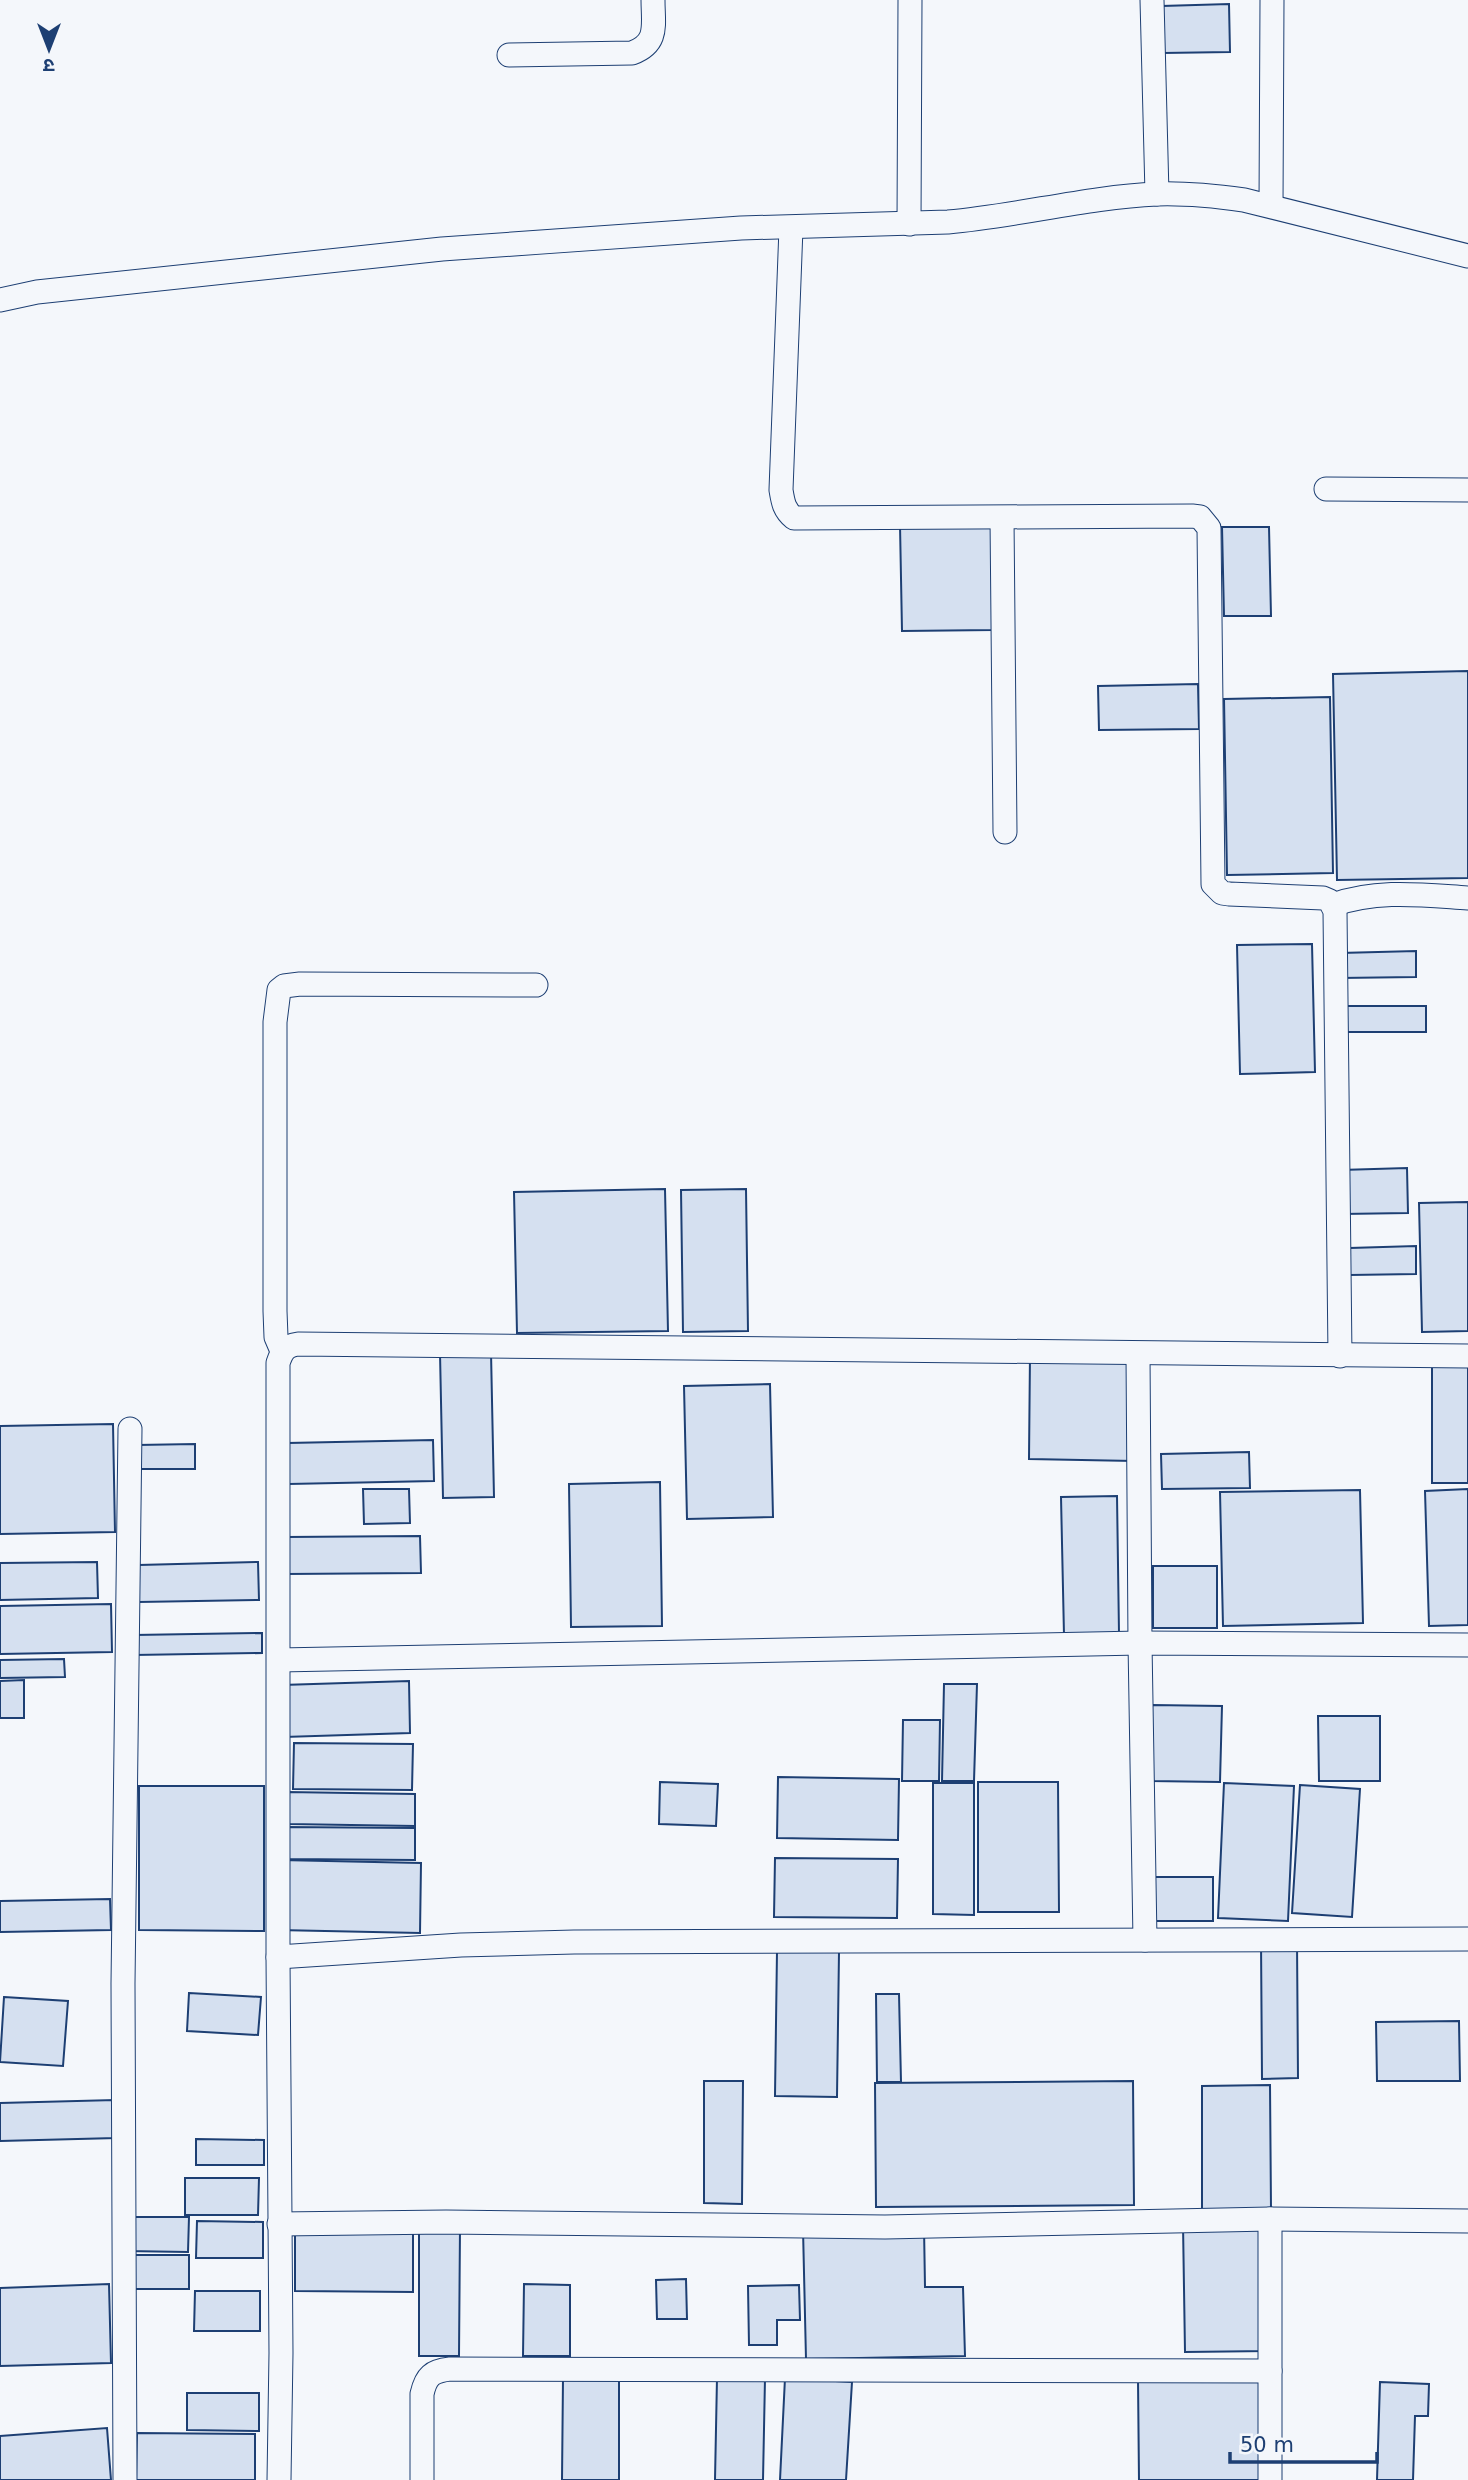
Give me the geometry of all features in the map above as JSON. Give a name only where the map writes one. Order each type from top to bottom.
[{"type":"street","points":[[509,55],[632,53],[649,44],[653,34],[653,0]]},
{"type":"street","points":[[909,0],[909,224]]},
{"type":"street","points":[[1152,0],[1157,194]]},
{"type":"street","points":[[1271,205],[1272,0]]},
{"type":"street","points":[[0,300],[37,292],[442,248],[668,232],[982,219],[1157,194],[1215,196],[1271,205],[1468,256]]},
{"type":"street","points":[[791,228],[781,490],[787,513],[794,518],[1192,516],[1200,517],[1205,522],[1210,535],[1213,884],[1222,893],[1323,898],[1333,905],[1335,911],[1340,1356]]},
{"type":"street","points":[[1326,489],[1468,490]]},
{"type":"street","points":[[1002,518],[1005,832]]},
{"type":"street","points":[[1333,905],[1352,898],[1382,894],[1468,898]]},
{"type":"street","points":[[282,1351],[276,1337],[275,1311],[275,1022],[279,990],[284,986],[300,984],[536,985]]},
{"type":"street","points":[[279,2480],[281,2353],[278,1363],[282,1351],[298,1344],[1468,1356]]},
{"type":"street","points":[[1139,1354],[1145,1940]]},
{"type":"street","points":[[125,2480],[123,1984],[131,1429]]},
{"type":"street","points":[[279,1660],[1140,1643],[1468,1645]]},
{"type":"street","points":[[278,1957],[499,1944],[732,1940],[1468,1939]]},
{"type":"street","points":[[279,2224],[446,2222],[885,2227],[1270,2219],[1468,2221]]},
{"type":"street","points":[[1270,2219],[1270,2480]]},
{"type":"street","points":[[422,2480],[422,2394],[429,2375],[438,2370],[1270,2371]]},
{"type":"building","points":[[1229,4],[1230,52],[1163,53],[1162,6]]},
{"type":"building","points":[[991,523],[993,630],[902,631],[900,525]]},
{"type":"building","points":[[1222,527],[1269,527],[1271,616],[1224,616]]},
{"type":"building","points":[[1468,671],[1468,878],[1337,880],[1333,674]]},
{"type":"building","points":[[1198,684],[1199,729],[1099,730],[1098,686]]},
{"type":"building","points":[[1330,697],[1333,873],[1227,875],[1224,699]]},
{"type":"building","points":[[1312,944],[1315,1072],[1240,1074],[1237,945]]},
{"type":"building","points":[[1416,951],[1416,977],[1340,978],[1340,953]]},
{"type":"building","points":[[1347,1006],[1426,1006],[1426,1032],[1347,1032]]},
{"type":"building","points":[[1407,1168],[1408,1213],[1342,1214],[1341,1170]]},
{"type":"building","points":[[665,1189],[668,1331],[517,1333],[514,1192]]},
{"type":"building","points":[[746,1189],[748,1331],[683,1332],[681,1190]]},
{"type":"building","points":[[1468,1202],[1468,1331],[1422,1332],[1419,1203]]},
{"type":"building","points":[[1416,1246],[1416,1274],[1350,1275],[1350,1248]]},
{"type":"building","points":[[491,1352],[494,1497],[443,1498],[440,1353]]},
{"type":"building","points":[[1030,1354],[1135,1356],[1134,1461],[1029,1459]]},
{"type":"building","points":[[1432,1360],[1468,1360],[1468,1483],[1432,1483]]},
{"type":"building","points":[[770,1384],[773,1517],[687,1519],[684,1386]]},
{"type":"building","points":[[113,1424],[115,1532],[0,1534],[0,1426]]},
{"type":"building","points":[[433,1440],[434,1481],[289,1484],[288,1443]]},
{"type":"building","points":[[195,1444],[195,1469],[137,1469],[137,1445]]},
{"type":"building","points":[[1249,1452],[1250,1488],[1162,1489],[1161,1454]]},
{"type":"building","points":[[660,1482],[662,1626],[571,1627],[569,1484]]},
{"type":"building","points":[[363,1489],[409,1489],[410,1523],[364,1524]]},
{"type":"building","points":[[1468,1489],[1468,1625],[1429,1626],[1425,1491]]},
{"type":"building","points":[[1360,1490],[1363,1623],[1223,1626],[1220,1492]]},
{"type":"building","points":[[1117,1496],[1119,1633],[1064,1635],[1061,1497]]},
{"type":"building","points":[[420,1536],[421,1573],[286,1574],[286,1537]]},
{"type":"building","points":[[97,1562],[98,1598],[0,1600],[0,1563]]},
{"type":"building","points":[[258,1562],[259,1600],[139,1602],[139,1565]]},
{"type":"building","points":[[1153,1566],[1217,1566],[1217,1628],[1153,1628]]},
{"type":"building","points":[[111,1604],[112,1652],[0,1654],[0,1606]]},
{"type":"building","points":[[262,1633],[262,1653],[134,1655],[134,1635]]},
{"type":"building","points":[[64,1659],[65,1677],[0,1678],[0,1660]]},
{"type":"building","points":[[24,1680],[24,1718],[0,1718],[0,1681]]},
{"type":"building","points":[[409,1681],[410,1733],[284,1737],[282,1685]]},
{"type":"building","points":[[944,1684],[977,1684],[974,1781],[942,1781]]},
{"type":"building","points":[[1152,1705],[1222,1706],[1220,1782],[1151,1781]]},
{"type":"building","points":[[1318,1716],[1380,1716],[1380,1781],[1319,1781]]},
{"type":"building","points":[[903,1720],[940,1720],[939,1781],[902,1781]]},
{"type":"building","points":[[294,1743],[413,1744],[412,1790],[293,1789]]},
{"type":"building","points":[[778,1777],[899,1779],[898,1840],[777,1838]]},
{"type":"building","points":[[660,1782],[718,1784],[716,1826],[659,1824]]},
{"type":"building","points":[[978,1782],[1058,1782],[1059,1912],[978,1912]]},
{"type":"building","points":[[933,1783],[974,1783],[974,1915],[933,1914]]},
{"type":"building","points":[[1224,1783],[1294,1786],[1288,1921],[1218,1918]]},
{"type":"building","points":[[1300,1785],[1360,1789],[1352,1917],[1292,1913]]},
{"type":"building","points":[[139,1786],[264,1786],[264,1931],[139,1930]]},
{"type":"building","points":[[287,1792],[415,1794],[415,1826],[287,1824]]},
{"type":"building","points":[[285,1827],[415,1828],[415,1860],[285,1859]]},
{"type":"building","points":[[775,1858],[898,1859],[897,1918],[774,1917]]},
{"type":"building","points":[[280,1860],[421,1863],[420,1933],[278,1930]]},
{"type":"building","points":[[1148,1877],[1213,1877],[1213,1921],[1148,1921]]},
{"type":"building","points":[[110,1899],[111,1930],[0,1932],[0,1901]]},
{"type":"building","points":[[1261,1941],[1297,1941],[1298,2078],[1262,2079]]},
{"type":"building","points":[[777,1951],[839,1952],[837,2097],[775,2096]]},
{"type":"building","points":[[189,1993],[261,1997],[258,2035],[187,2031]]},
{"type":"building","points":[[876,1994],[899,1994],[901,2082],[877,2082]]},
{"type":"building","points":[[4,1997],[68,2001],[63,2066],[0,2062]]},
{"type":"building","points":[[1459,2021],[1460,2081],[1377,2081],[1376,2022]]},
{"type":"building","points":[[704,2081],[743,2081],[742,2204],[704,2203]]},
{"type":"building","points":[[1133,2081],[1134,2205],[876,2207],[875,2083]]},
{"type":"building","points":[[1270,2085],[1271,2210],[1202,2210],[1202,2086]]},
{"type":"building","points":[[115,2100],[116,2138],[0,2141],[0,2103]]},
{"type":"building","points":[[196,2139],[264,2140],[264,2165],[196,2165]]},
{"type":"building","points":[[185,2178],[259,2178],[258,2215],[185,2215]]},
{"type":"building","points":[[295,2216],[413,2217],[413,2292],[295,2291]]},
{"type":"building","points":[[125,2217],[189,2217],[188,2252],[125,2251]]},
{"type":"building","points":[[197,2221],[263,2222],[263,2258],[196,2258]]},
{"type":"building","points":[[1265,2222],[1268,2351],[1185,2352],[1183,2224]]},
{"type":"building","points":[[419,2227],[460,2228],[459,2356],[419,2356]]},
{"type":"building","points":[[924,2227],[925,2287],[963,2287],[965,2356],[806,2359],[803,2229]]},
{"type":"building","points":[[125,2255],[189,2255],[189,2289],[124,2289]]},
{"type":"building","points":[[686,2279],[687,2319],[657,2319],[656,2280]]},
{"type":"building","points":[[109,2284],[111,2363],[0,2366],[0,2288]]},
{"type":"building","points":[[524,2284],[570,2285],[570,2356],[523,2356]]},
{"type":"building","points":[[799,2285],[800,2320],[777,2320],[777,2345],[749,2345],[748,2286]]},
{"type":"building","points":[[195,2291],[260,2291],[260,2331],[194,2331]]},
{"type":"building","points":[[563,2378],[619,2379],[619,2480],[562,2480]]},
{"type":"building","points":[[717,2378],[765,2378],[763,2480],[715,2480]]},
{"type":"building","points":[[785,2378],[852,2382],[846,2480],[780,2480]]},
{"type":"building","points":[[1262,2378],[1264,2480],[1139,2480],[1138,2380]]},
{"type":"building","points":[[1380,2382],[1429,2384],[1428,2416],[1415,2416],[1413,2480],[1377,2480]]},
{"type":"building","points":[[187,2393],[259,2393],[259,2431],[187,2430]]},
{"type":"building","points":[[107,2428],[111,2480],[0,2480],[0,2436]]},
{"type":"building","points":[[137,2433],[255,2434],[255,2480],[136,2480]]}]
